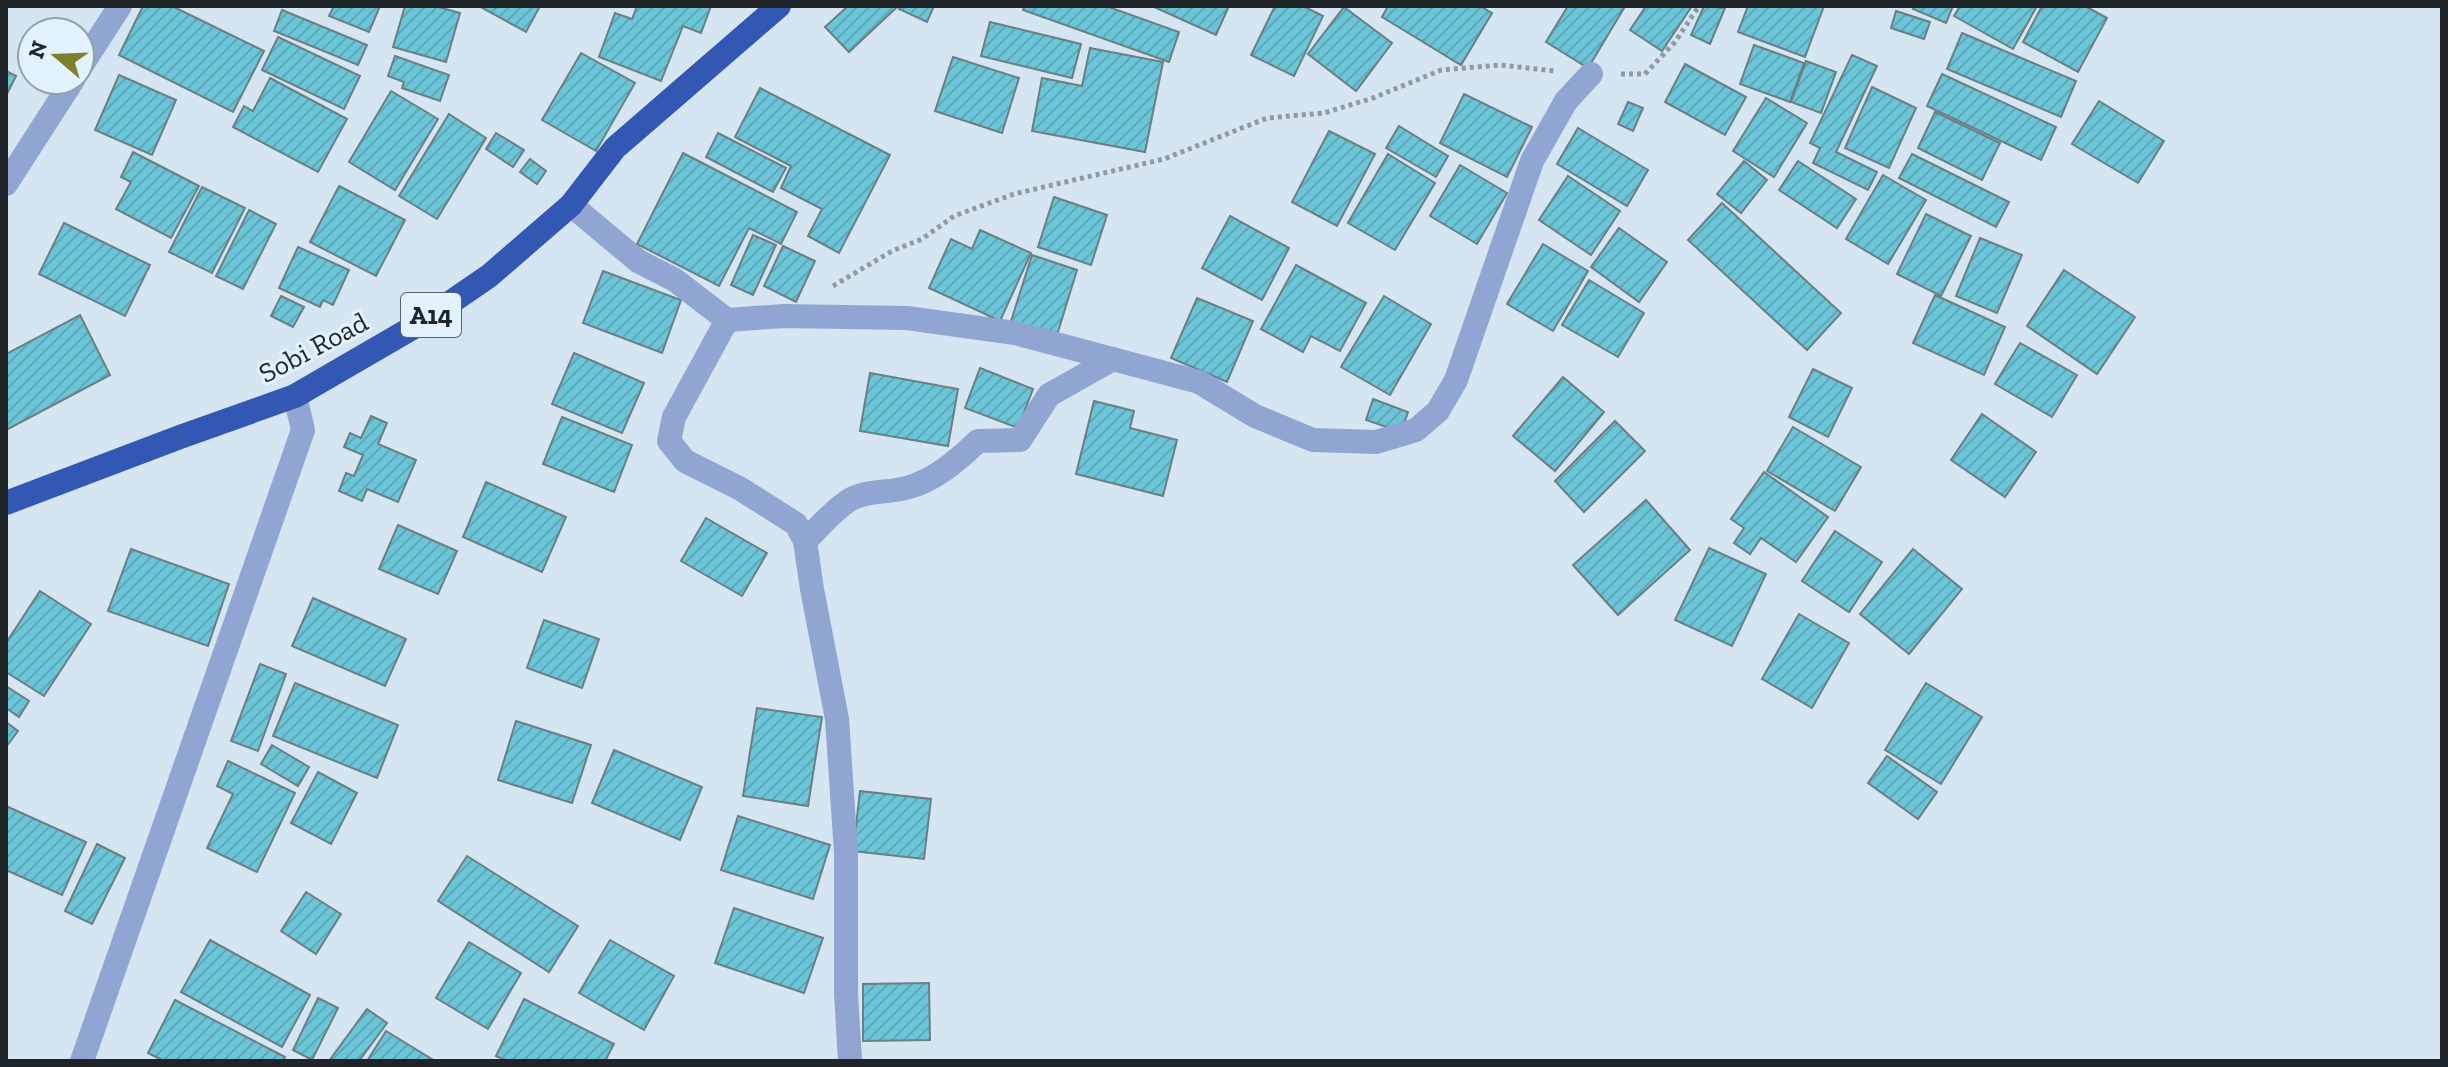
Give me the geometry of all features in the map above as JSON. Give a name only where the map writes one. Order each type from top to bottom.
[{"type":"highway","name":"Sobi Road","points":[[6,503],[295,396],[419,324],[489,276],[571,205],[615,148],[779,6]]},
{"type":"street","points":[[96,43],[120,6]]},
{"type":"street","points":[[571,205],[638,261],[684,286],[727,320],[784,316],[922,320],[1015,333],[1199,382],[1255,416],[1313,440],[1376,442],[1416,430],[1438,411],[1456,380],[1532,161],[1566,101],[1591,74]]},
{"type":"street","points":[[6,184],[63,96]]},
{"type":"street","points":[[727,320],[674,417],[669,441],[685,461],[739,488],[796,524],[805,541],[837,719],[846,853],[846,993],[850,1061]]},
{"type":"street","points":[[805,541],[851,500],[875,491],[903,489],[926,482],[958,460],[978,441],[1020,440],[1049,395],[1113,359]]},
{"type":"street","points":[[82,1061],[303,430],[295,396]]},
{"type":"path","points":[[1645,74],[1675,42],[1699,6]]},
{"type":"path","points":[[784,316],[892,251],[922,239],[954,216],[1014,194],[1164,159],[1267,118],[1324,113],[1373,98],[1441,70],[1500,65],[1591,74]]},
{"type":"building","points":[[143,6],[172,6],[264,51],[233,112],[119,55]]},
{"type":"building","points":[[334,6],[380,6],[369,32],[329,16]]},
{"type":"building","points":[[405,6],[435,6],[460,13],[446,62],[393,47]]},
{"type":"building","points":[[479,6],[540,6],[526,32]]},
{"type":"building","points":[[637,6],[711,6],[701,33],[683,26],[661,81],[599,57],[615,13],[632,19]]},
{"type":"building","points":[[848,6],[896,8],[849,52],[825,27]]},
{"type":"building","points":[[900,6],[934,6],[927,22],[899,9]]},
{"type":"building","points":[[1025,6],[1106,6],[1179,32],[1169,62],[1023,10]]},
{"type":"building","points":[[1152,6],[1229,6],[1216,35]]},
{"type":"building","points":[[1275,6],[1303,6],[1323,16],[1294,76],[1251,55]]},
{"type":"building","points":[[1388,6],[1480,6],[1492,13],[1461,65],[1382,17]]},
{"type":"building","points":[[1568,6],[1624,8],[1588,68],[1546,42]]},
{"type":"building","points":[[1646,6],[1692,6],[1662,51],[1630,30]]},
{"type":"building","points":[[1704,6],[1725,8],[1710,44],[1691,35]]},
{"type":"building","points":[[1748,6],[1824,6],[1805,57],[1738,32]]},
{"type":"building","points":[[1914,6],[1953,6],[1946,23],[1913,9]]},
{"type":"building","points":[[1960,6],[2037,6],[2013,49],[1954,16]]},
{"type":"building","points":[[2042,6],[2085,6],[2107,18],[2078,72],[2023,42]]},
{"type":"building","points":[[1344,7],[1392,43],[1356,91],[1308,54]]},
{"type":"building","points":[[282,10],[367,45],[358,65],[274,31]]},
{"type":"building","points":[[1896,11],[1930,22],[1924,39],[1891,28]]},
{"type":"building","points":[[990,22],[1081,44],[1072,78],[981,56]]},
{"type":"building","points":[[1962,33],[2076,81],[2061,117],[1947,69]]},
{"type":"building","points":[[278,37],[360,76],[344,109],[262,70]]},
{"type":"building","points":[[1754,45],[1804,63],[1790,102],[1740,84]]},
{"type":"building","points":[[1090,48],[1163,62],[1145,152],[1032,131],[1042,78],[1082,86]]},
{"type":"building","points":[[581,53],[635,83],[596,151],[542,120]]},
{"type":"building","points":[[1852,55],[1877,66],[1836,152],[1877,172],[1868,190],[1813,163],[1820,148],[1810,143]]},
{"type":"building","points":[[395,56],[449,75],[440,101],[402,88],[404,82],[388,76]]},
{"type":"building","points":[[953,57],[1019,78],[1002,133],[935,111]]},
{"type":"building","points":[[1806,61],[1836,72],[1821,113],[1791,102]]},
{"type":"building","points":[[1685,64],[1746,97],[1725,135],[1665,102]]},
{"type":"building","points":[[6,71],[16,76],[6,96]]},
{"type":"building","points":[[1942,74],[2056,127],[2041,160],[1927,106]]},
{"type":"building","points":[[119,75],[176,100],[152,155],[95,130]]},
{"type":"building","points":[[270,78],[347,119],[318,172],[233,127],[244,106],[253,111]]},
{"type":"building","points":[[1872,87],[1916,108],[1889,168],[1845,148]]},
{"type":"building","points":[[760,88],[890,155],[839,253],[808,236],[822,209],[781,188],[791,166],[735,137]]},
{"type":"building","points":[[391,91],[438,119],[395,190],[349,162]]},
{"type":"building","points":[[1464,94],[1532,127],[1507,177],[1440,143]]},
{"type":"building","points":[[1766,98],[1807,123],[1774,177],[1733,151]]},
{"type":"building","points":[[2099,101],[2164,141],[2138,183],[2072,144]]},
{"type":"building","points":[[1628,102],[1643,108],[1633,131],[1618,124]]},
{"type":"building","points":[[1935,112],[2000,143],[1982,180],[1918,148]]},
{"type":"building","points":[[449,114],[486,138],[437,219],[399,196]]},
{"type":"building","points":[[1399,126],[1448,156],[1436,177],[1386,148]]},
{"type":"building","points":[[1578,128],[1648,170],[1627,206],[1557,164]]},
{"type":"building","points":[[1329,131],[1375,154],[1337,226],[1292,202]]},
{"type":"building","points":[[496,133],[524,150],[513,167],[486,149]]},
{"type":"building","points":[[718,133],[786,168],[773,192],[706,157]]},
{"type":"building","points":[[133,152],[199,186],[171,238],[116,209],[131,182],[121,177]]},
{"type":"building","points":[[683,153],[797,212],[781,244],[749,228],[719,286],[637,244]]},
{"type":"building","points":[[1388,154],[1435,183],[1395,250],[1348,223]]},
{"type":"building","points":[[1912,154],[2009,202],[1996,227],[1899,178]]},
{"type":"building","points":[[530,159],[546,171],[537,184],[520,172]]},
{"type":"building","points":[[1744,161],[1767,180],[1741,213],[1717,194]]},
{"type":"building","points":[[1798,161],[1856,199],[1837,228],[1779,190]]},
{"type":"building","points":[[1460,165],[1507,193],[1477,244],[1430,216]]},
{"type":"building","points":[[1883,175],[1926,200],[1888,264],[1846,239]]},
{"type":"building","points":[[1568,176],[1620,211],[1591,255],[1539,220]]},
{"type":"building","points":[[339,186],[405,220],[376,276],[310,242]]},
{"type":"building","points":[[202,187],[245,208],[212,273],[169,252]]},
{"type":"building","points":[[1054,197],[1107,215],[1091,265],[1038,247]]},
{"type":"building","points":[[1722,203],[1841,313],[1807,350],[1688,240]]},
{"type":"building","points":[[249,210],[276,224],[243,289],[216,276]]},
{"type":"building","points":[[1926,214],[1971,236],[1941,296],[1897,274]]},
{"type":"building","points":[[1230,216],[1289,248],[1262,300],[1202,268]]},
{"type":"building","points":[[64,223],[150,265],[125,316],[39,274]]},
{"type":"building","points":[[1619,228],[1667,262],[1639,302],[1591,267]]},
{"type":"building","points":[[980,230],[1031,253],[1000,321],[929,288],[951,239],[972,249]]},
{"type":"building","points":[[753,235],[776,245],[753,295],[731,285]]},
{"type":"building","points":[[1980,238],[2022,255],[1997,313],[1956,296]]},
{"type":"building","points":[[1543,244],[1588,271],[1553,331],[1507,304]]},
{"type":"building","points":[[783,246],[815,261],[796,302],[764,286]]},
{"type":"building","points":[[298,247],[349,270],[333,305],[323,300],[320,307],[279,288]]},
{"type":"building","points":[[1032,255],[1077,270],[1057,335],[1011,321]]},
{"type":"building","points":[[1296,265],[1366,303],[1340,351],[1311,336],[1303,352],[1261,329]]},
{"type":"building","points":[[2064,270],[2135,317],[2097,374],[2027,326]]},
{"type":"building","points":[[603,271],[681,300],[662,353],[583,323]]},
{"type":"building","points":[[1589,280],[1644,313],[1618,357],[1562,325]]},
{"type":"building","points":[[1935,295],[2005,327],[1984,375],[1913,343]]},
{"type":"building","points":[[281,296],[304,307],[293,327],[271,316]]},
{"type":"building","points":[[1384,296],[1431,324],[1390,395],[1341,367]]},
{"type":"building","points":[[1197,298],[1253,321],[1227,382],[1171,358]]},
{"type":"building","points":[[80,315],[110,375],[6,430],[6,354]]},
{"type":"building","points":[[2020,343],[2077,375],[2052,417],[1995,384]]},
{"type":"building","points":[[574,353],[644,383],[622,433],[552,404]]},
{"type":"building","points":[[980,368],[1033,389],[1018,428],[965,408]]},
{"type":"building","points":[[1813,369],[1852,388],[1828,437],[1789,417]]},
{"type":"building","points":[[870,373],[958,389],[948,446],[860,431]]},
{"type":"building","points":[[1563,377],[1604,412],[1555,471],[1513,436]]},
{"type":"building","points":[[1373,399],[1408,412],[1401,432],[1366,420]]},
{"type":"building","points":[[1094,401],[1134,411],[1130,428],[1177,440],[1163,496],[1076,474]]},
{"type":"building","points":[[1982,414],[2036,452],[2005,497],[1951,460]]},
{"type":"building","points":[[371,416],[387,423],[378,444],[416,460],[398,502],[367,489],[362,501],[339,491],[346,473],[354,476],[363,455],[344,447],[350,433],[361,438]]},
{"type":"building","points":[[562,417],[632,445],[614,492],[543,464]]},
{"type":"building","points":[[1615,421],[1645,451],[1584,512],[1555,481]]},
{"type":"building","points":[[1793,427],[1861,467],[1835,511],[1767,471]]},
{"type":"building","points":[[1764,472],[1828,517],[1796,562],[1761,538],[1750,554],[1734,543],[1744,528],[1731,519]]},
{"type":"building","points":[[486,482],[566,517],[542,572],[463,537]]},
{"type":"building","points":[[1646,500],[1690,550],[1618,615],[1573,565]]},
{"type":"building","points":[[706,518],[767,553],[742,596],[681,561]]},
{"type":"building","points":[[398,525],[457,551],[438,594],[379,569]]},
{"type":"building","points":[[1835,531],[1882,562],[1849,612],[1802,581]]},
{"type":"building","points":[[1709,548],[1766,574],[1732,646],[1675,620]]},
{"type":"building","points":[[131,549],[229,584],[208,646],[108,611]]},
{"type":"building","points":[[1913,549],[1962,589],[1909,654],[1860,614]]},
{"type":"building","points":[[40,591],[91,624],[44,696],[6,672],[6,643]]},
{"type":"building","points":[[313,598],[406,639],[385,686],[292,646]]},
{"type":"building","points":[[1799,614],[1849,643],[1812,708],[1762,679]]},
{"type":"building","points":[[544,620],[599,639],[582,688],[527,668]]},
{"type":"building","points":[[260,664],[286,674],[258,751],[231,741]]},
{"type":"building","points":[[295,683],[398,725],[377,778],[273,736]]},
{"type":"building","points":[[1926,683],[1982,717],[1941,784],[1885,750]]},
{"type":"building","points":[[6,686],[29,701],[19,717],[6,708]]},
{"type":"building","points":[[757,708],[822,717],[808,806],[743,796]]},
{"type":"building","points":[[516,721],[591,745],[572,803],[498,780]]},
{"type":"building","points":[[6,722],[18,731],[6,747]]},
{"type":"building","points":[[272,745],[309,767],[298,786],[261,764]]},
{"type":"building","points":[[614,750],[702,787],[680,840],[592,803]]},
{"type":"building","points":[[1887,756],[1937,792],[1918,819],[1868,783]]},
{"type":"building","points":[[228,761],[295,793],[257,872],[207,848],[233,794],[217,786]]},
{"type":"building","points":[[318,772],[357,793],[331,844],[291,823]]},
{"type":"building","points":[[860,791],[931,799],[924,859],[853,851]]},
{"type":"building","points":[[6,806],[86,842],[62,895],[6,870]]},
{"type":"building","points":[[738,816],[830,845],[813,899],[721,870]]},
{"type":"building","points":[[97,844],[125,858],[92,924],[65,911]]},
{"type":"building","points":[[467,856],[578,926],[549,972],[438,901]]},
{"type":"building","points":[[306,892],[341,914],[316,954],[281,931]]},
{"type":"building","points":[[734,908],[823,938],[804,993],[715,963]]},
{"type":"building","points":[[210,940],[310,995],[282,1047],[181,992]]},
{"type":"building","points":[[610,940],[674,976],[644,1030],[579,993]]},
{"type":"building","points":[[469,942],[521,973],[488,1029],[436,998]]},
{"type":"building","points":[[929,983],[930,1040],[863,1041],[863,984]]},
{"type":"building","points":[[318,998],[338,1008],[312,1060],[293,1050]]},
{"type":"building","points":[[524,999],[614,1044],[605,1061],[507,1061],[496,1056]]},
{"type":"building","points":[[175,1000],[285,1057],[283,1061],[164,1061],[148,1053]]},
{"type":"building","points":[[367,1009],[387,1023],[359,1061],[329,1061]]},
{"type":"building","points":[[386,1031],[435,1061],[367,1061]]}]
